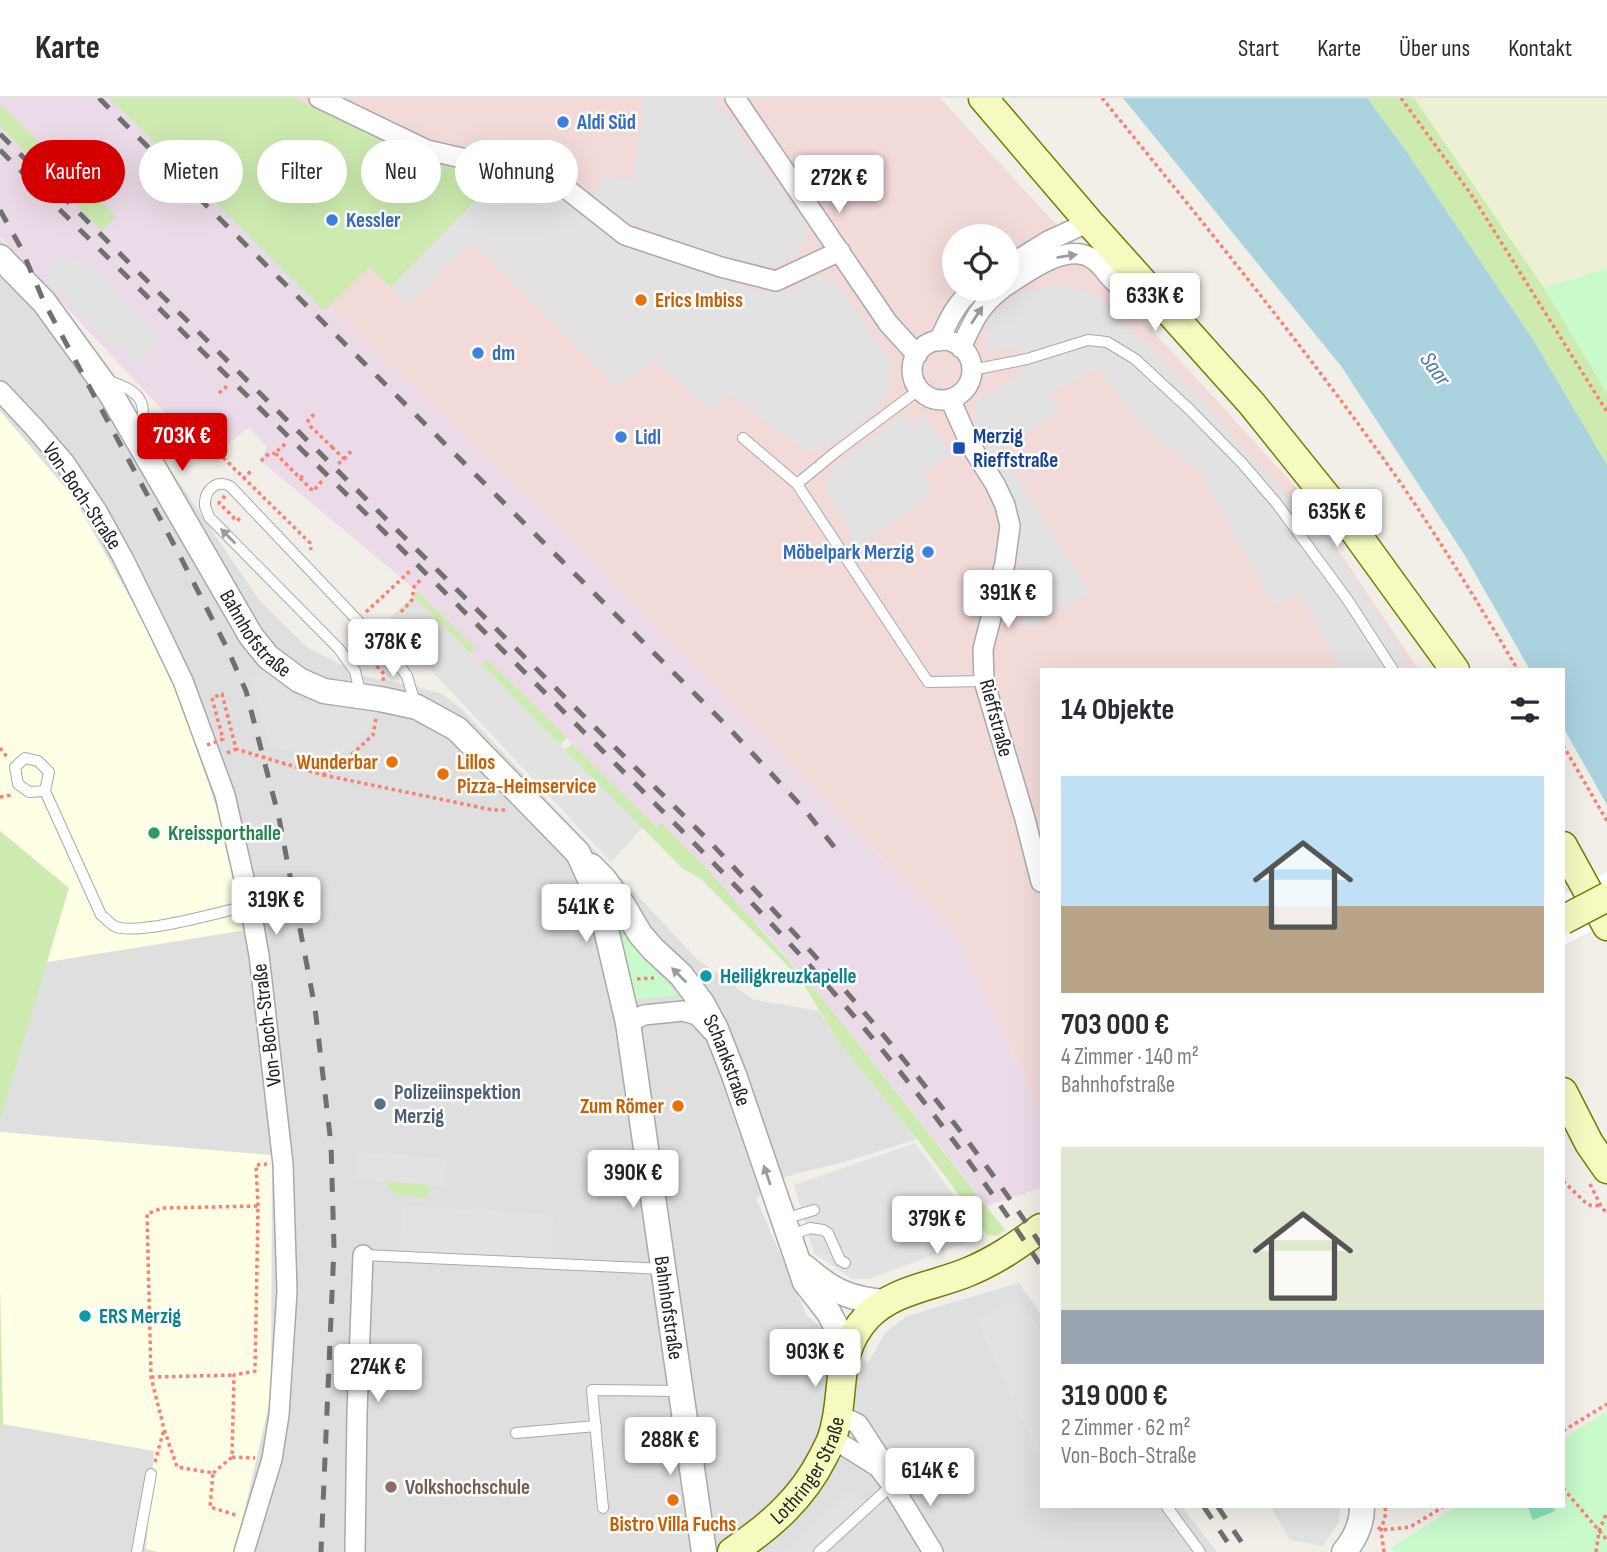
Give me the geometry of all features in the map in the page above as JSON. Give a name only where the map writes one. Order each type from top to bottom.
[{"type":"main road","points":[[983,98],[1088,222],[1252,404],[1355,532],[1454,668]]},
{"type":"main road","points":[[1565,850],[1607,926]]},
{"type":"main road","points":[[1565,919],[1607,897]]},
{"type":"main road","points":[[1565,1096],[1589,1143],[1607,1168]]},
{"type":"main road","points":[[1565,1122],[1604,1200]]},
{"type":"main road","name":"Lothringer Straße","points":[[732,1552],[784,1512],[812,1478],[835,1426],[847,1347],[868,1317],[887,1302],[908,1292],[985,1264],[1011,1250],[1040,1229]]},
{"type":"street","points":[[319,98],[427,150],[554,179],[625,235],[720,267],[776,281],[839,251]]},
{"type":"street","points":[[735,98],[896,333],[917,355]]},
{"type":"street","points":[[1019,259],[1048,241],[1088,222]]},
{"type":"street","points":[[1019,278],[1043,263],[1072,253],[1088,256],[1096,261],[1119,286],[1160,302]]},
{"type":"street","name":"Bahnhofstraße","points":[[0,257],[44,302],[111,394],[251,636],[268,657],[299,680],[324,691],[359,689],[417,707],[457,729],[579,853],[602,912],[628,1023],[704,1552]]},
{"type":"street","points":[[939,341],[960,301]]},
{"type":"street","points":[[961,348],[971,325],[987,301]]},
{"type":"street","points":[[939,341],[947,341],[961,348],[967,354],[972,370],[971,380],[966,388],[950,399],[933,399],[926,395],[915,382],[913,373],[917,355],[930,343],[939,341]]},
{"type":"street","name":"Von-Boch-Straße","points":[[0,391],[65,463],[123,558],[159,631],[183,681],[225,796],[250,905],[283,1164],[287,1291],[279,1415],[272,1458],[244,1552]]},
{"type":"street","name":"Rieffstraße","points":[[950,399],[971,446],[1005,505],[1010,526],[1006,563],[984,649],[984,681],[1040,872]]},
{"type":"street","name":"Schankstraße","points":[[579,853],[604,879],[640,934],[681,975],[702,1003],[726,1054],[806,1282],[829,1313],[847,1347]]},
{"type":"street","points":[[628,1023],[644,1015],[683,1011],[690,1013],[696,1015],[712,1031],[726,1054]]},
{"type":"street","points":[[355,1552],[363,1255]]},
{"type":"street","name":"Schankstraße","points":[[800,1262],[819,1280],[846,1296],[887,1302]]},
{"type":"street","points":[[835,1426],[858,1424],[933,1552]]},
{"type":"street","points":[[1344,1552],[1372,1515]]},
{"type":"lane","points":[[972,370],[1027,359],[1088,340],[1107,342],[1135,359],[1189,409],[1278,504],[1347,599],[1392,668]]},
{"type":"lane","points":[[797,484],[920,390]]},
{"type":"lane","points":[[744,438],[797,484],[928,682],[984,681]]},
{"type":"lane","points":[[359,689],[355,671],[339,649],[209,517],[205,505],[210,489],[216,484],[225,482],[231,487],[396,661],[407,676],[417,707]]},
{"type":"lane","points":[[45,791],[101,915],[116,927],[184,922],[250,905]]},
{"type":"lane","points":[[786,1228],[814,1210]]},
{"type":"lane","points":[[786,1228],[823,1230],[845,1264]]},
{"type":"lane","points":[[363,1255],[664,1269]]},
{"type":"lane","points":[[603,1507],[592,1390],[682,1391]]},
{"type":"lane","points":[[516,1433],[596,1426]]},
{"type":"lane","points":[[138,1552],[151,1474]]},
{"type":"lane","points":[[819,1552],[892,1485]]},
{"type":"lane","points":[[1168,1508],[1200,1552]]},
{"type":"path","points":[[1102,98],[1282,322],[1402,486],[1517,668]]},
{"type":"path","points":[[1401,98],[1473,197],[1607,412]]},
{"type":"path","points":[[219,393],[227,386]]},
{"type":"path","points":[[314,414],[309,424],[330,448],[344,459]]},
{"type":"path","points":[[189,424],[193,419]]},
{"type":"path","points":[[261,461],[285,444]]},
{"type":"path","points":[[337,466],[351,452]]},
{"type":"path","points":[[275,453],[313,491],[322,481]]},
{"type":"path","points":[[366,612],[411,570]]},
{"type":"path","points":[[401,612],[412,600],[414,587],[421,579]]},
{"type":"path","points":[[408,659],[428,639]]},
{"type":"path","points":[[359,689],[382,685],[384,674],[371,660],[367,664]]},
{"type":"path","points":[[208,745],[223,738],[212,698],[222,694],[236,749],[323,775],[493,810],[536,809]]},
{"type":"path","points":[[1565,748],[1607,821]]},
{"type":"path","points":[[323,775],[350,756]]},
{"type":"path","points":[[618,981],[681,975]]},
{"type":"path","points":[[151,1377],[234,1375],[255,1371],[258,1206],[256,1165],[283,1164]]},
{"type":"path","points":[[1565,1183],[1588,1205],[1604,1200]]},
{"type":"path","points":[[213,1473],[177,1467],[164,1429],[151,1377],[147,1214],[162,1208],[258,1206]]},
{"type":"path","points":[[234,1375],[232,1457],[213,1473],[210,1507],[253,1520]]},
{"type":"path","points":[[1565,1430],[1607,1404]]},
{"type":"path","points":[[151,1474],[164,1429]]},
{"type":"path","points":[[1565,1490],[1607,1539]]},
{"type":"path","points":[[1372,1515],[1410,1527],[1441,1508]]},
{"type":"path","points":[[1596,1552],[1599,1531],[1607,1512]]},
{"type":"path","points":[[1372,1515],[1384,1552]]},
{"type":"shaded area","points":[[0,98],[175,98],[206,140],[139,140],[139,203],[243,203],[243,192],[321,299],[565,534],[956,933],[1040,1111],[1040,1188],[987,1206],[827,1004],[768,936],[661,824],[656,828],[488,660],[481,665],[470,654],[475,648],[417,591],[261,461],[267,447],[249,428],[208,458],[0,237]]},
{"type":"shaded area","points":[[175,98],[940,98],[1294,485],[1418,668],[1040,668],[1040,1111],[956,933],[565,534],[321,299],[243,192],[243,140],[206,140]]},
{"type":"shaded area","points":[[644,98],[715,98],[807,227],[806,240],[796,252],[785,261],[770,267],[751,267],[631,223],[595,199],[602,176],[632,180]]},
{"type":"shaded area","points":[[1414,98],[1607,98],[1607,268],[1544,288]]},
{"type":"shaded area","points":[[473,203],[568,203],[617,242],[761,293],[790,292],[815,276],[834,279],[891,362],[889,386],[878,407],[843,437],[809,453],[730,395],[712,411],[653,360],[618,388],[473,242],[409,305],[391,287]]},
{"type":"shaded area","points":[[0,239],[53,296],[259,600],[308,648],[364,676],[442,694],[461,708],[697,959],[754,1000],[819,1011],[839,1042],[917,1139],[848,1161],[787,1176],[756,1198],[807,1316],[868,1363],[885,1333],[907,1316],[1019,1283],[1040,1313],[1040,1508],[1183,1508],[1217,1552],[0,1552],[0,1431],[3,1424],[0,1120],[68,888],[0,831]]},
{"type":"shaded area","points":[[64,255],[85,263],[164,339],[139,365],[117,344],[113,347],[42,273]]},
{"type":"shaded area","points":[[1058,285],[1094,295],[1194,390],[1235,439],[1324,533],[1412,668],[1341,668],[1299,595],[1274,606],[1201,473],[1144,428],[1098,369],[1049,393],[1059,413],[992,454],[976,427],[975,401],[1023,373],[1018,349],[988,351],[988,317],[1008,301],[1019,301],[1019,294]]},
{"type":"shaded area","points":[[0,411],[74,498],[170,669],[232,854],[246,930],[47,962],[68,888],[0,831]]},
{"type":"shaded area","points":[[904,414],[911,426],[924,415],[952,453],[922,476],[933,492],[858,548],[825,484],[832,469]]},
{"type":"shaded area","points":[[1005,457],[1090,593],[1025,630],[1022,603],[1027,577],[1015,557],[992,466]]},
{"type":"shaded area","points":[[413,596],[642,828],[611,862],[386,622]]},
{"type":"shaded area","points":[[270,672],[300,702],[374,712],[367,732],[350,750],[331,760],[269,746],[251,678]]},
{"type":"shaded area","points":[[0,1132],[272,1155],[271,1396],[235,1552],[158,1552],[146,1549],[154,1451],[3,1424]]},
{"type":"shaded area","points":[[915,1143],[984,1236],[869,1279],[852,1279],[814,1253],[794,1185]]},
{"type":"shaded area","points":[[358,1152],[447,1158],[444,1186],[356,1179]]},
{"type":"shaded area","points":[[402,1206],[554,1214],[551,1261],[399,1252]]},
{"type":"shaded area","points":[[1017,1296],[1040,1330],[1040,1460],[977,1321]]},
{"type":"shaded area","points":[[847,1493],[870,1504],[820,1552],[786,1552]]},
{"type":"shaded area","points":[[1272,1508],[1340,1508],[1339,1522],[1323,1546],[1290,1540]]},
{"type":"green space","points":[[110,98],[294,98],[380,140],[361,140],[361,203],[441,203],[441,166],[455,169],[455,203],[473,203],[391,287],[369,267],[324,311],[215,203],[243,203],[243,140],[152,140]]},
{"type":"green space","points":[[1367,98],[1414,98],[1544,288],[1607,393],[1607,465],[1534,341],[1404,148]]},
{"type":"green space","points":[[0,104],[37,140],[21,140],[21,148],[0,126]]},
{"type":"green space","points":[[75,203],[102,203],[116,217],[102,231]]},
{"type":"green space","points":[[1607,268],[1607,393],[1544,288]]},
{"type":"green space","points":[[417,591],[476,648],[470,654],[413,596]]},
{"type":"green space","points":[[487,659],[567,738],[560,745],[481,665]]},
{"type":"green space","points":[[572,744],[656,827],[661,823],[708,870],[827,1004],[1005,1230],[997,1236],[987,1235],[917,1139],[839,1042],[805,987],[785,963],[701,879],[682,868],[565,750]]},
{"type":"green space","points":[[0,831],[69,888],[0,1120]]},
{"type":"green space","points":[[615,911],[638,949],[679,995],[628,1000],[608,914]]},
{"type":"green space","points":[[388,1181],[429,1184],[427,1198],[397,1195],[388,1187]]},
{"type":"green space","points":[[0,1288],[3,1424],[0,1431]]},
{"type":"green space","points":[[1607,1411],[1607,1552],[1395,1552],[1391,1548],[1453,1508],[1565,1508],[1565,1438]]},
{"type":"green space","points":[[1528,1508],[1554,1508],[1555,1511],[1533,1520]]},
{"type":"water","name":"Saar","points":[[1123,98],[1367,98],[1404,148],[1534,341],[1607,465],[1607,805],[1565,731],[1565,668],[1529,668],[1464,554],[1341,366]]},
{"type":"pier","points":[[1607,872],[1607,922],[1565,945],[1565,894]]},
{"type":"railway","points":[[99,98],[727,726],[805,810],[839,853]]},
{"type":"railway","points":[[0,134],[709,841],[798,937],[884,1036],[966,1138],[1040,1244]]},
{"type":"railway","points":[[0,150],[491,639],[773,925],[866,1030],[928,1107],[1040,1265]]},
{"type":"railway","points":[[0,210],[21,248],[44,302],[227,648],[246,691],[279,818],[315,1008],[331,1144],[334,1247],[321,1552]]},
{"type":"railway","points":[[1205,1508],[1234,1552]]},
{"type":"railway","points":[[1219,1508],[1248,1552]]},
{"type":"place","name":"Aldi Süd","points":[[563,122]]},
{"type":"place","name":"Kessler","points":[[332,220]]},
{"type":"place","name":"Erics Imbiss","points":[[641,300]]},
{"type":"place","name":"dm","points":[[478,353]]},
{"type":"place","name":"Lidl","points":[[621,437]]},
{"type":"place","name":"Merzig Rieffstraße","points":[[959,448]]},
{"type":"place","name":"Möbelpark Merzig","points":[[928,552]]},
{"type":"place","name":"Wunderbar","points":[[392,762]]},
{"type":"place","name":"Lillos Pizza-Heimservice","points":[[443,774]]},
{"type":"place","name":"Kreissporthalle","points":[[154,833]]},
{"type":"place","name":"Heiligkreuzkapelle","points":[[706,976]]},
{"type":"place","name":"Polizeiinspektion Merzig","points":[[380,1104]]},
{"type":"place","name":"Zum Römer","points":[[678,1106]]},
{"type":"place","name":"ERS Merzig","points":[[85,1316]]},
{"type":"place","name":"Volkshochschule","points":[[391,1487]]},
{"type":"place","name":"Bistro Villa Fuchs","points":[[673,1500]]}]
